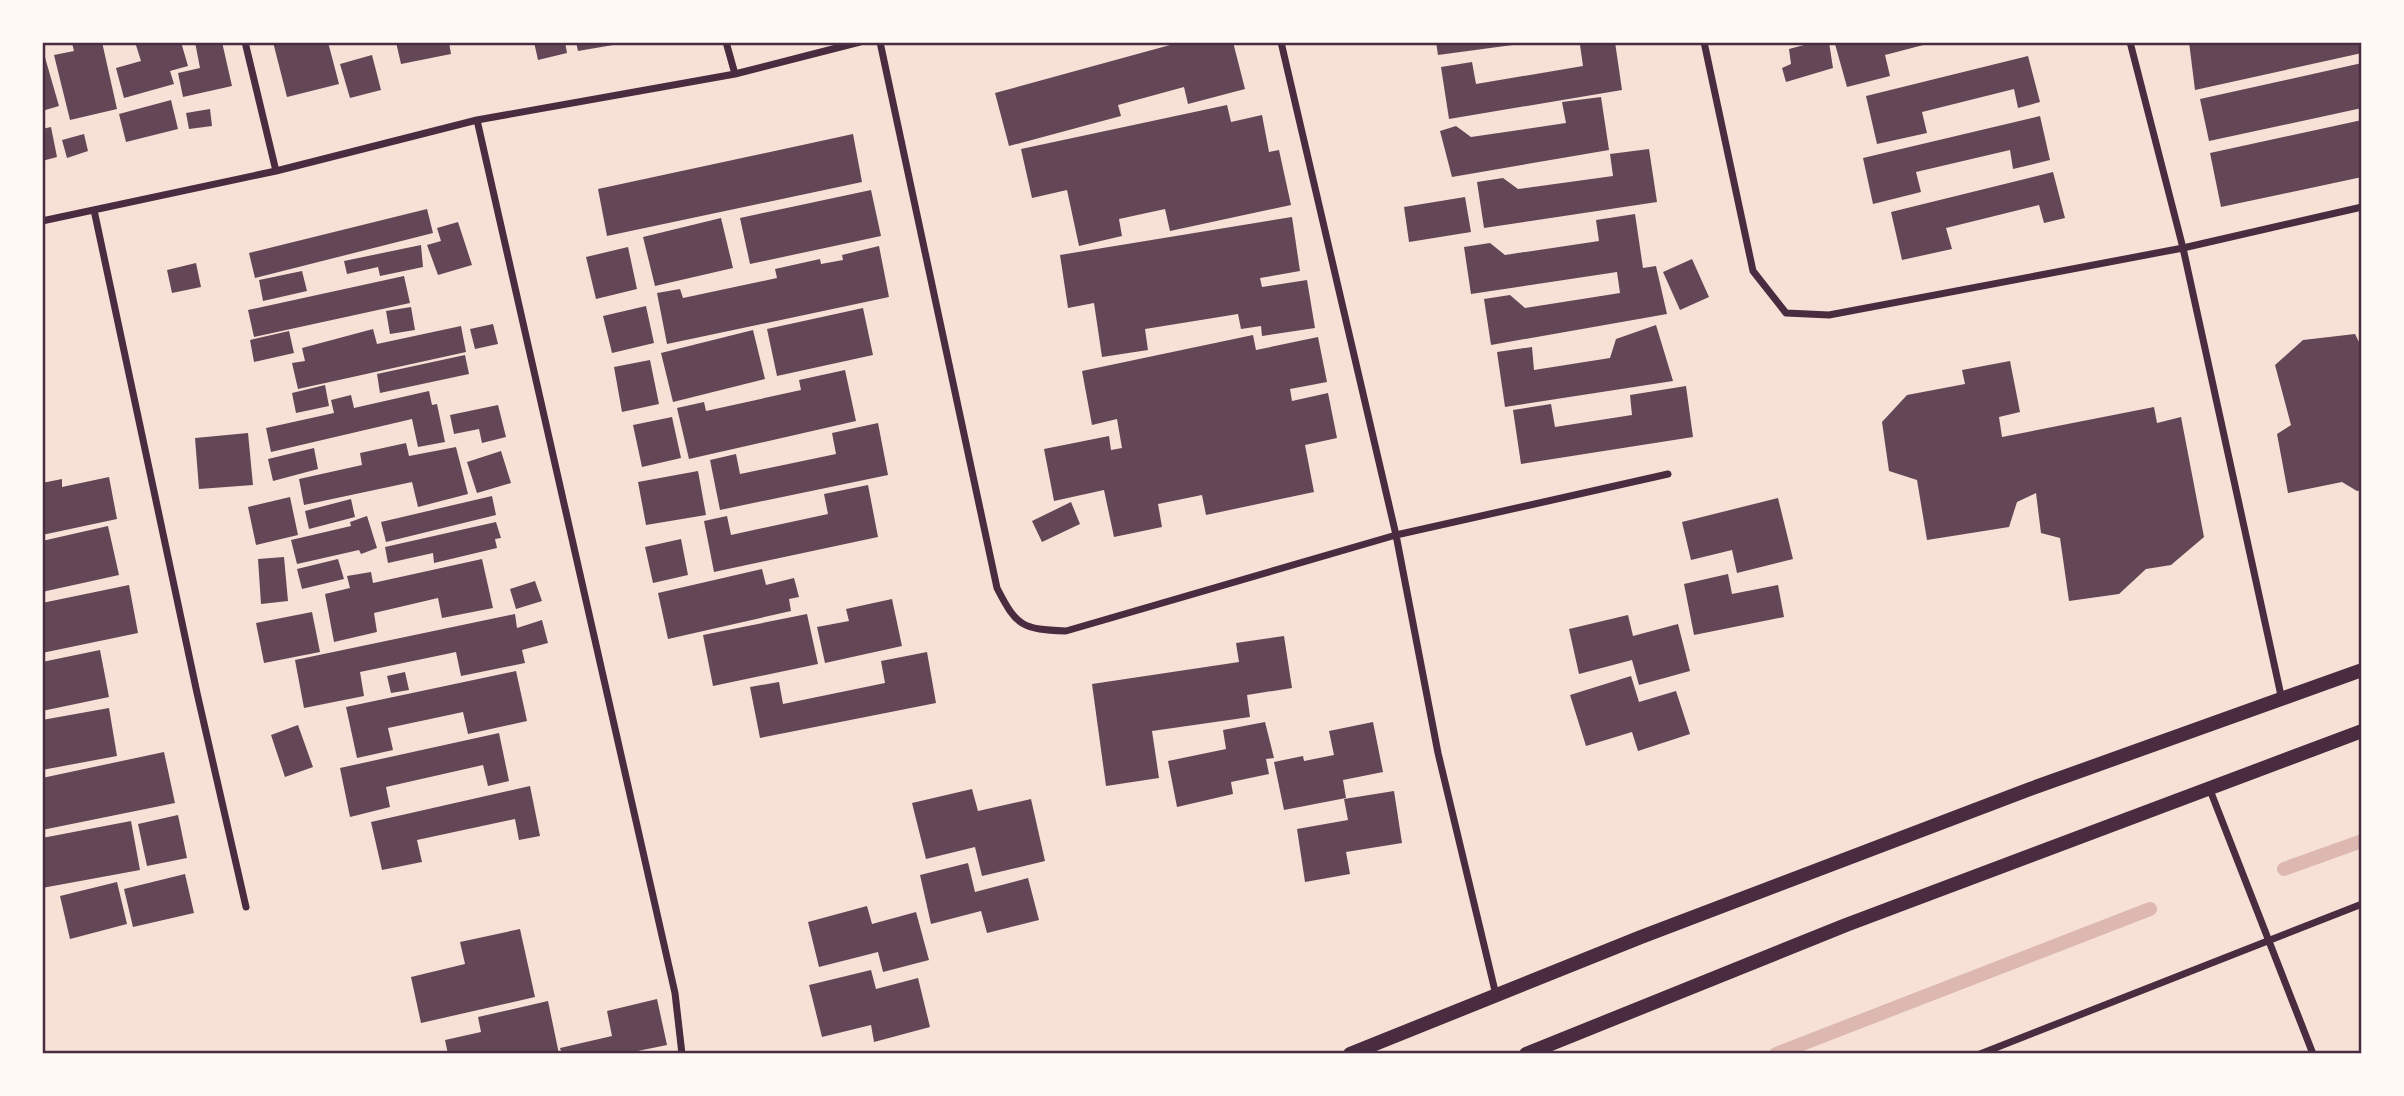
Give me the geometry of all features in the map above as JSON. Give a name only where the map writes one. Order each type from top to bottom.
[{"type":"main road","points":[[1350,1054],[2030,789],[2282,701],[2362,670]]},
{"type":"main road","points":[[1526,1054],[1846,925],[2362,731]]},
{"type":"street","points":[[245,42],[276,171]]},
{"type":"street","points":[[726,42],[734,74]]},
{"type":"street","points":[[42,221],[276,171],[477,120],[734,74],[860,42]]},
{"type":"street","points":[[880,42],[997,587],[1011,614],[1031,629],[1066,631],[1396,535],[1668,474]]},
{"type":"street","points":[[1281,42],[1396,535],[1438,753],[1496,995]]},
{"type":"street","points":[[1704,42],[1754,271],[1786,313],[1829,315],[2183,248],[2362,207]]},
{"type":"street","points":[[2130,42],[2183,248],[2282,701]]},
{"type":"street","points":[[477,120],[675,993],[682,1054]]},
{"type":"street","points":[[94,210],[197,693],[246,907]]},
{"type":"street","points":[[2210,790],[2313,1054]]},
{"type":"street","points":[[1980,1054],[2362,904]]},
{"type":"building","points":[[102,42],[117,109],[70,120],[54,55],[74,51],[72,43]]},
{"type":"building","points":[[135,42],[181,42],[188,66],[170,71],[174,84],[124,98],[116,68],[141,61]]},
{"type":"building","points":[[195,42],[222,42],[232,86],[183,97],[178,73],[200,68]]},
{"type":"building","points":[[273,42],[328,42],[339,84],[287,97]]},
{"type":"building","points":[[396,42],[449,42],[451,54],[401,64]]},
{"type":"building","points":[[534,42],[565,42],[567,53],[538,60]]},
{"type":"building","points":[[576,42],[624,42],[625,43],[578,51]]},
{"type":"building","points":[[1181,42],[1233,42],[1245,89],[1188,104],[1184,87],[1118,105],[1121,116],[1009,146],[995,93]]},
{"type":"building","points":[[1436,42],[1520,42],[1520,44],[1438,55]]},
{"type":"building","points":[[1615,42],[1622,90],[1449,119],[1441,67],[1472,62],[1476,84],[1583,66],[1580,45]]},
{"type":"building","points":[[1815,42],[1829,42],[1833,68],[1786,82],[1782,68],[1791,64],[1789,49]]},
{"type":"building","points":[[2189,42],[2362,42],[2362,53],[2195,90]]},
{"type":"building","points":[[1931,43],[1885,55],[1890,76],[1847,87],[1835,44]]},
{"type":"building","points":[[42,47],[59,106],[42,111]]},
{"type":"building","points":[[372,55],[381,90],[350,98],[340,64]]},
{"type":"building","points":[[2028,56],[2040,102],[2018,108],[2014,89],[1922,112],[1927,133],[1877,144],[1866,96]]},
{"type":"building","points":[[2362,63],[2362,108],[2209,141],[2200,99]]},
{"type":"building","points":[[1601,97],[1609,150],[1452,177],[1440,131],[1456,126],[1471,137],[1566,123],[1562,102]]},
{"type":"building","points":[[171,100],[178,129],[126,142],[119,114]]},
{"type":"building","points":[[1227,105],[1231,122],[1262,115],[1269,152],[1279,150],[1291,205],[1170,231],[1165,209],[1119,219],[1122,236],[1079,246],[1067,190],[1032,198],[1021,149]]},
{"type":"building","points":[[210,109],[212,126],[189,129],[186,113]]},
{"type":"building","points":[[2040,116],[2050,160],[2013,169],[2010,150],[1916,172],[1921,192],[1873,204],[1863,158]]},
{"type":"building","points":[[2362,120],[2362,177],[2221,207],[2210,153]]},
{"type":"building","points":[[51,127],[57,157],[42,161],[42,129]]},
{"type":"building","points":[[84,134],[88,151],[67,158],[62,140]]},
{"type":"building","points":[[853,134],[862,182],[607,236],[598,189]]},
{"type":"building","points":[[1649,149],[1657,202],[1484,228],[1477,182],[1503,178],[1518,189],[1613,176],[1610,154]]},
{"type":"building","points":[[2053,172],[2065,218],[2044,223],[2039,205],[1946,228],[1952,249],[1902,260],[1891,212]]},
{"type":"building","points":[[871,190],[881,236],[750,264],[740,218]]},
{"type":"building","points":[[1465,197],[1471,232],[1409,242],[1404,207]]},
{"type":"building","points":[[427,209],[433,233],[255,278],[249,253]]},
{"type":"building","points":[[1635,214],[1643,268],[1656,266],[1667,314],[1491,345],[1484,299],[1510,295],[1525,308],[1620,293],[1617,272],[1471,294],[1464,247],[1490,243],[1505,255],[1599,241],[1596,220]]},
{"type":"building","points":[[1292,217],[1300,271],[1260,278],[1262,287],[1307,280],[1315,328],[1262,336],[1261,326],[1241,329],[1238,314],[1145,329],[1148,350],[1102,357],[1094,303],[1068,308],[1060,255]]},
{"type":"building","points":[[721,218],[733,268],[655,286],[643,237]]},
{"type":"building","points":[[458,222],[472,265],[438,275],[427,245],[441,241],[437,228]]},
{"type":"building","points":[[421,245],[423,267],[380,276],[378,267],[347,274],[344,261]]},
{"type":"building","points":[[879,246],[889,297],[667,344],[657,293],[680,289],[683,298],[777,278],[775,269],[820,259],[821,264],[843,260],[842,255]]},
{"type":"building","points":[[628,247],[637,289],[596,299],[586,257]]},
{"type":"building","points":[[1692,259],[1709,297],[1680,310],[1663,272]]},
{"type":"building","points":[[196,263],[201,287],[172,293],[167,270]]},
{"type":"building","points":[[302,271],[307,291],[263,301],[259,280]]},
{"type":"building","points":[[404,276],[410,303],[254,337],[248,310]]},
{"type":"building","points":[[646,306],[654,343],[612,353],[603,316]]},
{"type":"building","points":[[411,307],[415,330],[390,334],[386,311]]},
{"type":"building","points":[[863,308],[873,355],[777,376],[767,329]]},
{"type":"building","points":[[493,324],[498,344],[475,349],[470,329]]},
{"type":"building","points":[[1656,325],[1673,381],[1505,407],[1497,352],[1532,347],[1534,370],[1610,358],[1616,339]]},
{"type":"building","points":[[461,326],[466,352],[298,389],[292,363],[305,361],[302,348],[373,329],[377,344]]},
{"type":"building","points":[[753,330],[765,379],[673,402],[661,353]]},
{"type":"building","points":[[289,331],[294,353],[254,362],[250,340]]},
{"type":"building","points":[[2355,334],[2362,348],[2362,490],[2357,491],[2342,482],[2288,493],[2277,434],[2291,425],[2275,365],[2303,340]]},
{"type":"building","points":[[1253,335],[1256,350],[1318,337],[1327,382],[1290,389],[1292,401],[1328,393],[1337,438],[1305,445],[1314,492],[1206,515],[1202,495],[1158,504],[1162,527],[1114,537],[1104,490],[1054,501],[1044,449],[1109,436],[1111,450],[1122,448],[1117,419],[1092,425],[1082,371]]},
{"type":"building","points":[[465,355],[469,374],[380,393],[377,374]]},
{"type":"building","points":[[650,360],[659,404],[622,412],[614,367]]},
{"type":"building","points":[[2010,361],[2020,412],[1999,417],[2002,437],[2154,407],[2157,423],[2181,417],[2204,537],[2171,565],[2146,569],[2119,594],[2069,601],[2060,538],[2041,533],[2036,493],[2017,502],[2009,527],[1927,540],[1917,480],[1889,471],[1882,422],[1907,395],[1965,384],[1962,370]]},
{"type":"building","points":[[845,370],[856,421],[689,459],[677,408],[704,402],[706,411],[801,390],[799,380]]},
{"type":"building","points":[[325,385],[329,406],[296,413],[292,393]]},
{"type":"building","points":[[1686,386],[1693,437],[1521,464],[1513,410],[1551,404],[1555,427],[1632,415],[1630,395]]},
{"type":"building","points":[[429,391],[432,405],[437,404],[445,442],[418,447],[412,419],[271,452],[266,428],[334,413],[331,400],[351,395],[354,408]]},
{"type":"building","points":[[498,405],[506,437],[482,443],[479,429],[454,434],[450,415]]},
{"type":"building","points":[[672,417],[681,458],[642,467],[633,425]]},
{"type":"building","points":[[878,423],[888,475],[720,510],[710,460],[736,454],[740,474],[836,454],[832,433]]},
{"type":"building","points":[[248,433],[253,485],[199,489],[195,438]]},
{"type":"building","points":[[406,443],[409,456],[456,447],[468,494],[418,507],[412,482],[304,505],[299,479],[362,465],[360,453]]},
{"type":"building","points":[[314,448],[318,469],[273,481],[268,459]]},
{"type":"building","points":[[501,451],[511,483],[477,493],[467,462]]},
{"type":"building","points":[[698,471],[706,515],[646,525],[638,482]]},
{"type":"building","points":[[109,477],[117,519],[42,535],[42,483],[62,479],[62,487]]},
{"type":"building","points":[[868,485],[878,537],[714,572],[704,521],[727,516],[731,535],[828,514],[824,494]]},
{"type":"building","points":[[492,496],[496,515],[386,542],[381,522]]},
{"type":"building","points":[[290,497],[298,535],[256,545],[248,507]]},
{"type":"building","points":[[1778,498],[1793,559],[1737,573],[1732,550],[1691,560],[1682,522]]},
{"type":"building","points":[[351,499],[355,517],[309,529],[305,511]]},
{"type":"building","points":[[1071,502],[1080,524],[1042,542],[1032,521]]},
{"type":"building","points":[[367,516],[377,548],[361,554],[359,550],[297,564],[291,540],[351,526],[350,522]]},
{"type":"building","points":[[496,522],[501,538],[495,539],[497,548],[434,563],[433,553],[388,563],[385,547]]},
{"type":"building","points":[[108,526],[119,575],[42,592],[42,541]]},
{"type":"building","points":[[681,539],[688,575],[653,583],[645,547]]},
{"type":"building","points":[[284,557],[288,601],[261,604],[258,559]]},
{"type":"building","points":[[338,559],[344,579],[302,589],[297,569]]},
{"type":"building","points":[[482,559],[493,608],[442,618],[438,598],[374,613],[377,632],[334,642],[325,594],[350,588],[347,576],[371,572],[373,583]]},
{"type":"building","points":[[762,569],[766,585],[794,578],[799,597],[789,599],[791,611],[668,639],[658,593]]},
{"type":"building","points":[[1728,574],[1732,594],[1778,585],[1784,617],[1694,635],[1684,584]]},
{"type":"building","points":[[535,581],[542,601],[516,609],[510,589]]},
{"type":"building","points":[[129,585],[138,633],[42,653],[42,603]]},
{"type":"building","points":[[892,599],[902,646],[825,663],[817,627],[849,621],[846,609]]},
{"type":"building","points":[[312,612],[320,652],[264,663],[256,623]]},
{"type":"building","points":[[515,614],[517,628],[542,620],[548,643],[522,650],[525,663],[461,676],[456,652],[360,672],[364,696],[304,708],[295,660]]},
{"type":"building","points":[[807,614],[818,664],[713,686],[703,635]]},
{"type":"building","points":[[1628,615],[1633,636],[1678,624],[1690,671],[1639,685],[1632,660],[1579,674],[1569,629]]},
{"type":"building","points":[[1284,636],[1292,688],[1247,695],[1250,717],[1152,731],[1159,778],[1106,786],[1092,684],[1239,662],[1236,643]]},
{"type":"building","points":[[100,650],[109,697],[42,711],[42,662]]},
{"type":"building","points":[[927,652],[936,703],[760,738],[750,687],[779,682],[783,704],[885,683],[881,661]]},
{"type":"building","points":[[516,671],[527,721],[468,734],[463,712],[388,728],[393,750],[357,758],[346,707]]},
{"type":"building","points":[[405,672],[409,690],[391,693],[387,676]]},
{"type":"building","points":[[1631,676],[1639,702],[1676,691],[1690,734],[1638,751],[1632,732],[1586,746],[1570,695]]},
{"type":"building","points":[[109,708],[117,756],[42,770],[42,720]]},
{"type":"building","points":[[1265,722],[1274,758],[1266,759],[1269,774],[1231,782],[1233,794],[1177,807],[1168,761],[1226,749],[1223,730]]},
{"type":"building","points":[[1373,722],[1383,772],[1343,780],[1346,798],[1284,810],[1274,762],[1303,756],[1304,761],[1334,755],[1329,731]]},
{"type":"building","points":[[298,725],[313,767],[285,777],[271,735]]},
{"type":"building","points":[[499,733],[509,781],[488,786],[483,765],[386,787],[390,807],[350,817],[340,768]]},
{"type":"building","points":[[164,752],[175,803],[42,830],[42,778]]},
{"type":"building","points":[[530,786],[540,836],[519,840],[515,819],[417,840],[422,862],[382,870],[371,822]]},
{"type":"building","points":[[972,789],[978,811],[1031,799],[1045,861],[982,876],[975,847],[926,859],[912,803]]},
{"type":"building","points":[[1394,791],[1402,843],[1346,852],[1350,874],[1305,882],[1297,829],[1348,820],[1344,799]]},
{"type":"building","points":[[178,815],[187,858],[147,866],[138,824]]},
{"type":"building","points":[[131,821],[140,870],[42,888],[42,838]]},
{"type":"building","points":[[968,863],[975,892],[1028,878],[1039,920],[987,933],[981,911],[931,924],[920,875]]},
{"type":"building","points":[[185,874],[194,913],[133,927],[124,889]]},
{"type":"building","points":[[117,882],[127,924],[70,939],[60,896]]},
{"type":"building","points":[[867,906],[872,924],[916,912],[929,960],[883,972],[878,952],[819,967],[808,922]]},
{"type":"building","points":[[520,929],[535,997],[421,1023],[411,977],[465,964],[460,942]]},
{"type":"building","points":[[871,970],[876,989],[918,978],[930,1027],[874,1042],[871,1025],[822,1037],[809,985]]},
{"type":"building","points":[[657,999],[667,1045],[623,1054],[562,1054],[560,1048],[612,1036],[607,1011]]},
{"type":"building","points":[[548,1001],[559,1054],[448,1054],[445,1040],[481,1032],[478,1017]]},
{"type":"waterway","points":[[2284,869],[2362,841]]},
{"type":"waterway","points":[[1776,1054],[2150,909]]}]
